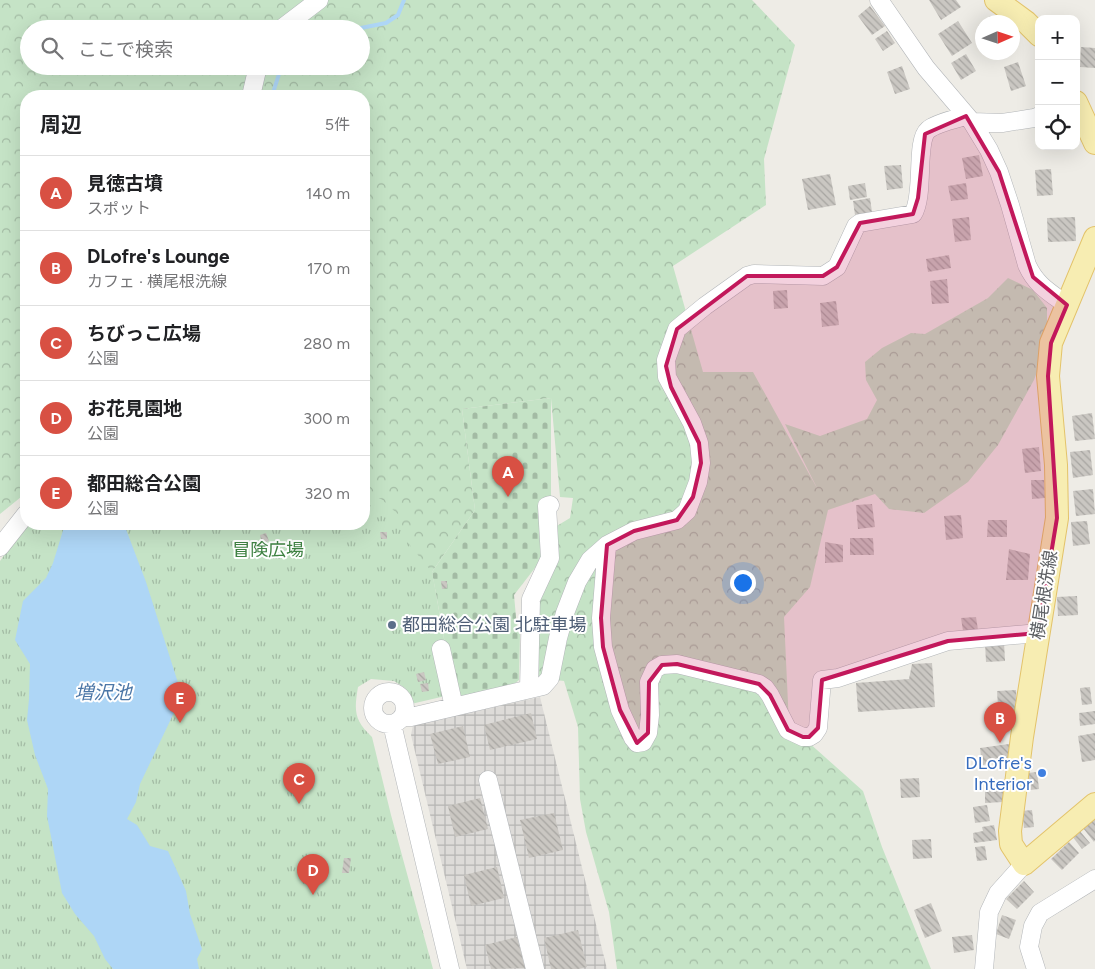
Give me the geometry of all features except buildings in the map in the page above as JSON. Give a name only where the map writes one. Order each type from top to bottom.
[{"type":"main road","points":[[996,0],[1035,31]]},
{"type":"main road","points":[[1077,105],[1095,143]]},
{"type":"main road","name":"横尾根洗線","points":[[1024,864],[1011,844],[1010,831],[1022,737],[1057,518],[1056,465],[1048,376],[1051,342],[1095,238]]},
{"type":"main road","points":[[1024,864],[1095,804]]},
{"type":"street","points":[[293,20],[319,0]]},
{"type":"street","points":[[879,0],[926,68],[969,119],[989,150],[999,172],[1027,265],[1033,277],[1038,284],[1067,305]]},
{"type":"street","points":[[252,90],[256,75]]},
{"type":"street","points":[[450,969],[397,720],[543,686],[550,678],[560,630],[577,582],[590,560],[607,545],[634,531],[677,520],[687,511],[693,497],[701,463],[699,443],[692,423],[669,382],[666,366],[677,329],[712,300],[747,276],[754,274],[823,276],[837,267],[856,226],[860,223],[913,214],[917,208],[922,145],[925,134],[932,127],[969,119],[1002,123],[1035,118]]},
{"type":"street","points":[[529,689],[530,599],[550,558],[547,506],[550,505]]},
{"type":"street","points":[[0,548],[20,522]]},
{"type":"street","points":[[607,545],[601,618],[603,647],[620,710],[637,743],[644,742],[648,733],[650,715],[648,682],[655,669],[662,665],[676,664],[759,684],[770,695],[788,730],[809,738],[818,728],[822,680],[838,678],[948,641],[1038,633]]},
{"type":"street","points":[[440,649],[454,707]]},
{"type":"street","points":[[488,780],[535,969]]},
{"type":"street","points":[[984,969],[989,912],[998,893],[1024,864]]},
{"type":"street","points":[[1036,969],[1029,947],[1033,926],[1040,913],[1095,879]]},
{"type":"highlighted area","points":[[966,116],[999,172],[1033,277],[1067,305],[1051,343],[1048,376],[1057,518],[1038,633],[948,641],[822,680],[818,728],[809,737],[803,737],[788,730],[770,695],[759,684],[677,664],[662,665],[649,682],[648,733],[637,743],[620,710],[603,647],[601,618],[607,545],[634,531],[677,520],[693,497],[701,463],[699,443],[671,387],[666,366],[677,329],[747,276],[823,276],[837,267],[860,223],[913,214],[918,198],[925,134]]},
{"type":"shaded area","points":[[540,697],[607,969],[467,969],[411,735],[413,725]]},
{"type":"green space","points":[[0,0],[752,0],[795,45],[764,159],[766,205],[673,266],[703,372],[753,372],[818,490],[785,424],[820,436],[867,419],[877,400],[866,380],[865,362],[882,348],[911,333],[925,334],[988,298],[1008,278],[1033,290],[1047,308],[1047,344],[1034,380],[998,445],[968,482],[924,513],[889,509],[875,494],[828,510],[810,587],[784,617],[789,725],[863,791],[882,847],[931,969],[617,969],[609,912],[586,832],[580,799],[578,727],[564,681],[533,677],[535,601],[555,527],[570,518],[573,498],[560,497],[551,398],[462,409],[475,510],[432,572],[440,621],[370,515],[370,90],[20,90],[20,498],[0,514]]},
{"type":"green space","points":[[551,398],[551,500],[545,555],[514,595],[517,628],[520,634],[519,680],[513,685],[455,699],[432,572],[475,510],[462,409]]},
{"type":"green space","name":"冒険広場","points":[[370,497],[381,499],[401,517],[403,537],[432,572],[454,694],[411,704],[405,688],[394,681],[371,679],[358,687],[356,709],[359,720],[372,737],[433,969],[0,969],[0,561],[22,530],[370,530]]},
{"type":"water","name":"増沢池","points":[[63,530],[126,530],[146,582],[179,686],[180,700],[140,784],[136,802],[127,819],[137,825],[150,846],[168,851],[186,891],[190,914],[202,949],[197,959],[199,969],[113,969],[105,959],[94,936],[75,914],[62,893],[47,816],[48,789],[35,755],[27,720],[30,664],[15,640],[23,601],[46,578],[53,563]]},
{"type":"waterway","points":[[370,26],[386,23],[398,15],[404,0]]},
{"type":"waterway","points":[[274,90],[279,75]]},
{"type":"place","name":"見徳古墳","points":[[508,497]]},
{"type":"place","name":"都田総合公園 北駐車場","points":[[392,625]]},
{"type":"place","name":"都田総合公園","points":[[180,723]]},
{"type":"place","name":"DLofre's Lounge","points":[[1000,743]]},
{"type":"place","name":"DLofre's Interior","points":[[1042,773]]},
{"type":"place","name":"ちびっこ広場","points":[[299,804]]},
{"type":"place","name":"お花見園地","points":[[313,895]]}]
